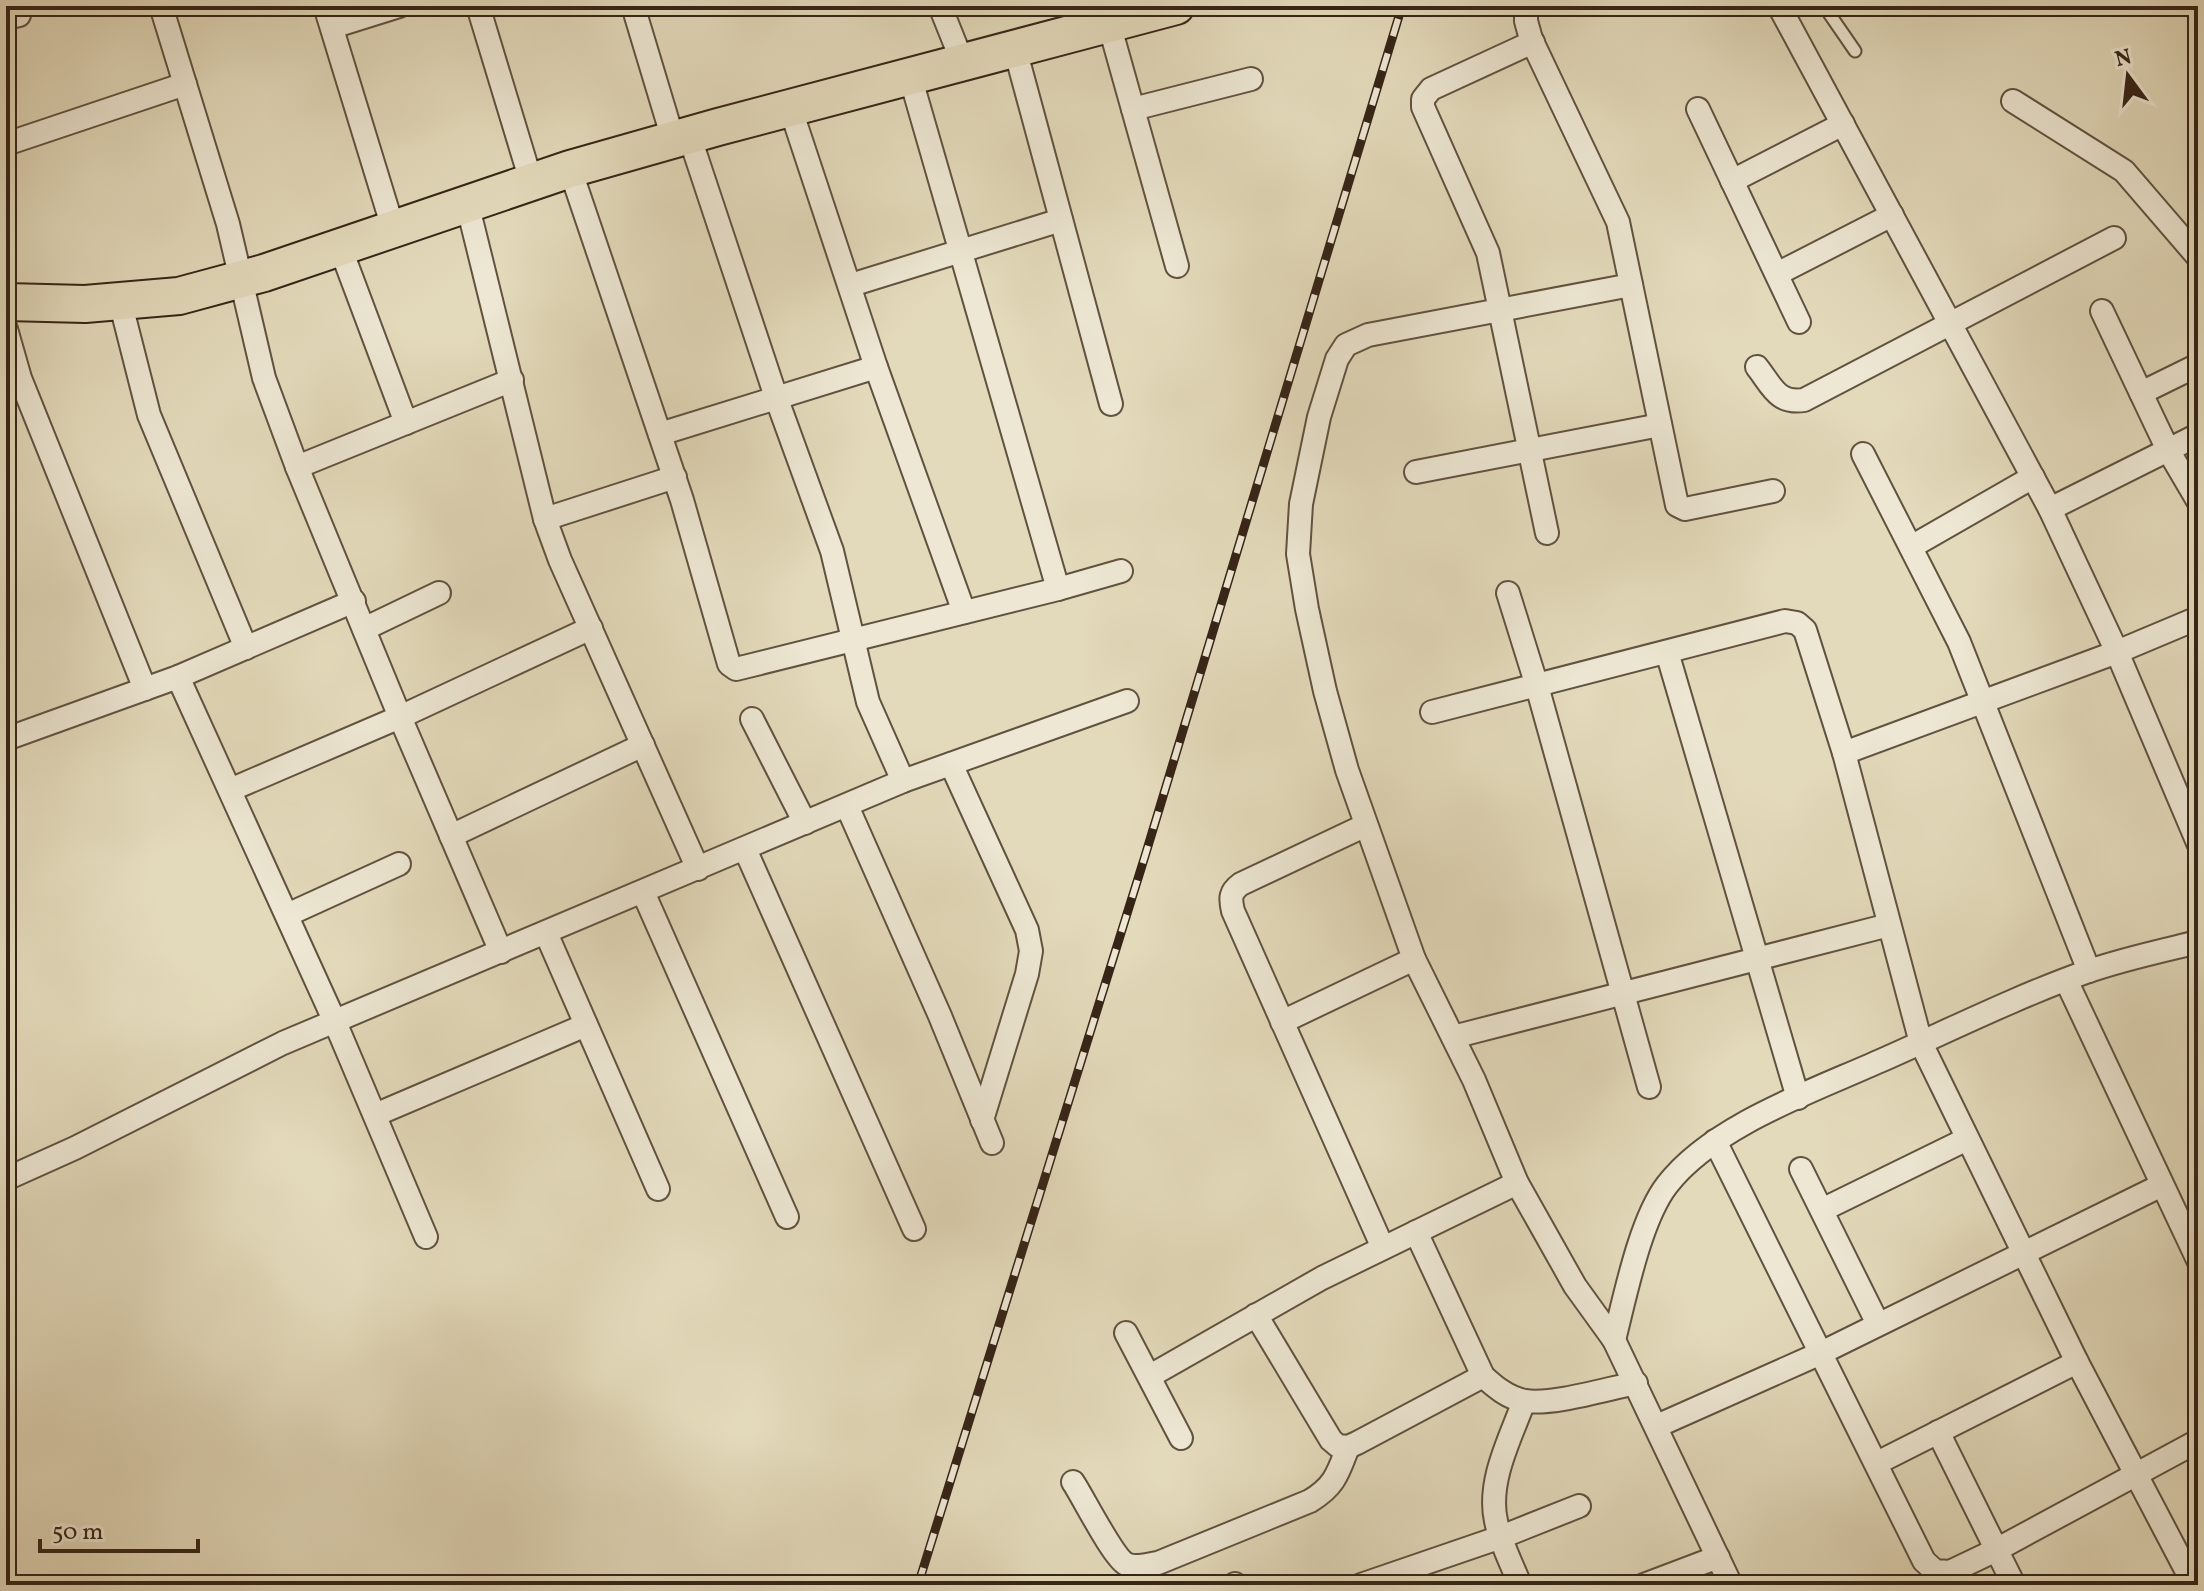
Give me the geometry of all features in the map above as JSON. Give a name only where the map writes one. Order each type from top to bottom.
[{"type":"main road","points":[[6,302],[85,304],[179,296],[340,247],[570,169],[790,107],[1015,49],[1107,14],[1176,6]]},
{"type":"street","points":[[161,6],[228,224],[264,378],[297,467],[400,717],[501,952]]},
{"type":"street","points":[[393,228],[329,16],[399,6]]},
{"type":"street","points":[[478,6],[531,181]]},
{"type":"street","points":[[633,6],[832,551],[860,677],[903,781]]},
{"type":"street","points":[[940,6],[962,61]]},
{"type":"street","points":[[1526,6],[1526,21],[1533,42],[1618,222],[1677,505],[1685,509],[1773,491]]},
{"type":"street","points":[[1779,6],[2050,509],[2117,652],[2198,843]]},
{"type":"street","points":[[1107,14],[1177,266]]},
{"type":"street","points":[[1533,42],[1431,89],[1423,99],[1423,107],[1488,253],[1547,533]]},
{"type":"street","points":[[1015,49],[1111,404]]},
{"type":"street","points":[[910,76],[1058,589]]},
{"type":"street","points":[[1133,109],[1251,79]]},
{"type":"street","points":[[6,144],[185,84]]},
{"type":"street","points":[[2013,101],[2124,171],[2198,257]]},
{"type":"street","points":[[790,107],[876,367],[964,612]]},
{"type":"street","points":[[1698,109],[1799,322]]},
{"type":"street","points":[[1732,181],[1843,124]]},
{"type":"street","points":[[570,169],[675,477],[729,664],[736,669],[745,668],[1121,571]]},
{"type":"street","points":[[467,203],[545,519],[560,560],[698,869]]},
{"type":"street","points":[[1777,274],[1892,215]]},
{"type":"street","points":[[851,285],[1061,220]]},
{"type":"street","points":[[1757,367],[1782,399],[1791,402],[1804,400],[2114,238]]},
{"type":"street","points":[[340,247],[406,423]]},
{"type":"street","points":[[1631,285],[1368,335],[1346,345],[1337,359],[1319,417],[1301,504],[1298,554],[1325,691],[1366,825],[1414,959],[1474,1080],[1517,1183],[1575,1286],[1614,1340],[1731,1585]]},
{"type":"street","points":[[120,301],[149,415],[246,648]]},
{"type":"street","points":[[2102,311],[2168,450],[2198,501]]},
{"type":"street","points":[[6,329],[20,378],[145,689]]},
{"type":"street","points":[[2141,393],[2198,365]]},
{"type":"street","points":[[660,434],[876,367]]},
{"type":"street","points":[[297,467],[512,380]]},
{"type":"street","points":[[1416,472],[1660,425]]},
{"type":"street","points":[[2050,509],[2198,435]]},
{"type":"street","points":[[1863,454],[1959,642],[2089,971]]},
{"type":"street","points":[[545,519],[675,477]]},
{"type":"street","points":[[1911,547],[2033,477]]},
{"type":"street","points":[[364,629],[439,593]]},
{"type":"street","points":[[1508,593],[1649,1087]]},
{"type":"street","points":[[6,739],[178,677],[354,601]]},
{"type":"street","points":[[1844,753],[2117,652],[2198,618]]},
{"type":"street","points":[[1432,712],[1785,621],[1797,623],[1805,630],[1844,753],[1921,1043],[2077,1362],[2194,1585]]},
{"type":"street","points":[[230,790],[400,717],[591,628]]},
{"type":"street","points":[[1667,652],[1798,1098]]},
{"type":"street","points":[[178,677],[335,1022],[426,1237]]},
{"type":"street","points":[[6,1179],[75,1148],[255,1056],[903,781],[1127,701]]},
{"type":"street","points":[[752,719],[805,823]]},
{"type":"street","points":[[451,836],[643,745]]},
{"type":"street","points":[[951,764],[1027,930],[1031,951],[1027,974],[982,1120]]},
{"type":"street","points":[[847,806],[940,1016],[992,1143]]},
{"type":"street","points":[[1366,825],[1241,884],[1233,890],[1231,899],[1233,911],[1383,1248]]},
{"type":"street","points":[[745,849],[914,1229]]},
{"type":"street","points":[[287,915],[399,864]]},
{"type":"street","points":[[643,892],[787,1217]]},
{"type":"street","points":[[1453,1037],[1889,925]]},
{"type":"street","points":[[546,933],[658,1189]]},
{"type":"street","points":[[1614,1340],[1634,1262],[1655,1206],[1666,1186],[1715,1141],[1798,1098],[2066,980],[2198,942]]},
{"type":"street","points":[[1282,1022],[1414,959]]},
{"type":"street","points":[[2066,980],[2198,1260]]},
{"type":"street","points":[[375,1115],[586,1025]]},
{"type":"street","points":[[1822,1210],[1967,1139]]},
{"type":"street","points":[[1715,1141],[1924,1561],[1935,1571],[1950,1572],[1996,1550],[2198,1441]]},
{"type":"street","points":[[1801,1169],[1878,1324]]},
{"type":"street","points":[[1150,1376],[1256,1315],[1383,1248],[1517,1183]]},
{"type":"street","points":[[1657,1426],[1821,1353],[2162,1185]]},
{"type":"street","points":[[1416,1232],[1483,1376],[1494,1387],[1524,1401],[1544,1401],[1636,1383]]},
{"type":"street","points":[[1256,1315],[1331,1440],[1338,1446],[1348,1447],[1483,1376]]},
{"type":"street","points":[[1126,1333],[1181,1438]]},
{"type":"street","points":[[1877,1463],[2077,1362]]},
{"type":"street","points":[[1520,1585],[1501,1537],[1494,1507],[1495,1489],[1505,1453],[1524,1401]]},
{"type":"street","points":[[1938,1432],[2014,1585]]},
{"type":"street","points":[[1073,1482],[1116,1553],[1126,1564],[1138,1566],[1158,1563],[1310,1501],[1326,1491],[1337,1477],[1348,1447]]},
{"type":"street","points":[[1361,1585],[1501,1537],[1579,1506]]},
{"type":"street","points":[[1644,1585],[1718,1557]]},
{"type":"lane","points":[[1824,6],[1855,51]]},
{"type":"railway","points":[[918,1585],[1145,856],[1402,6]]}]
